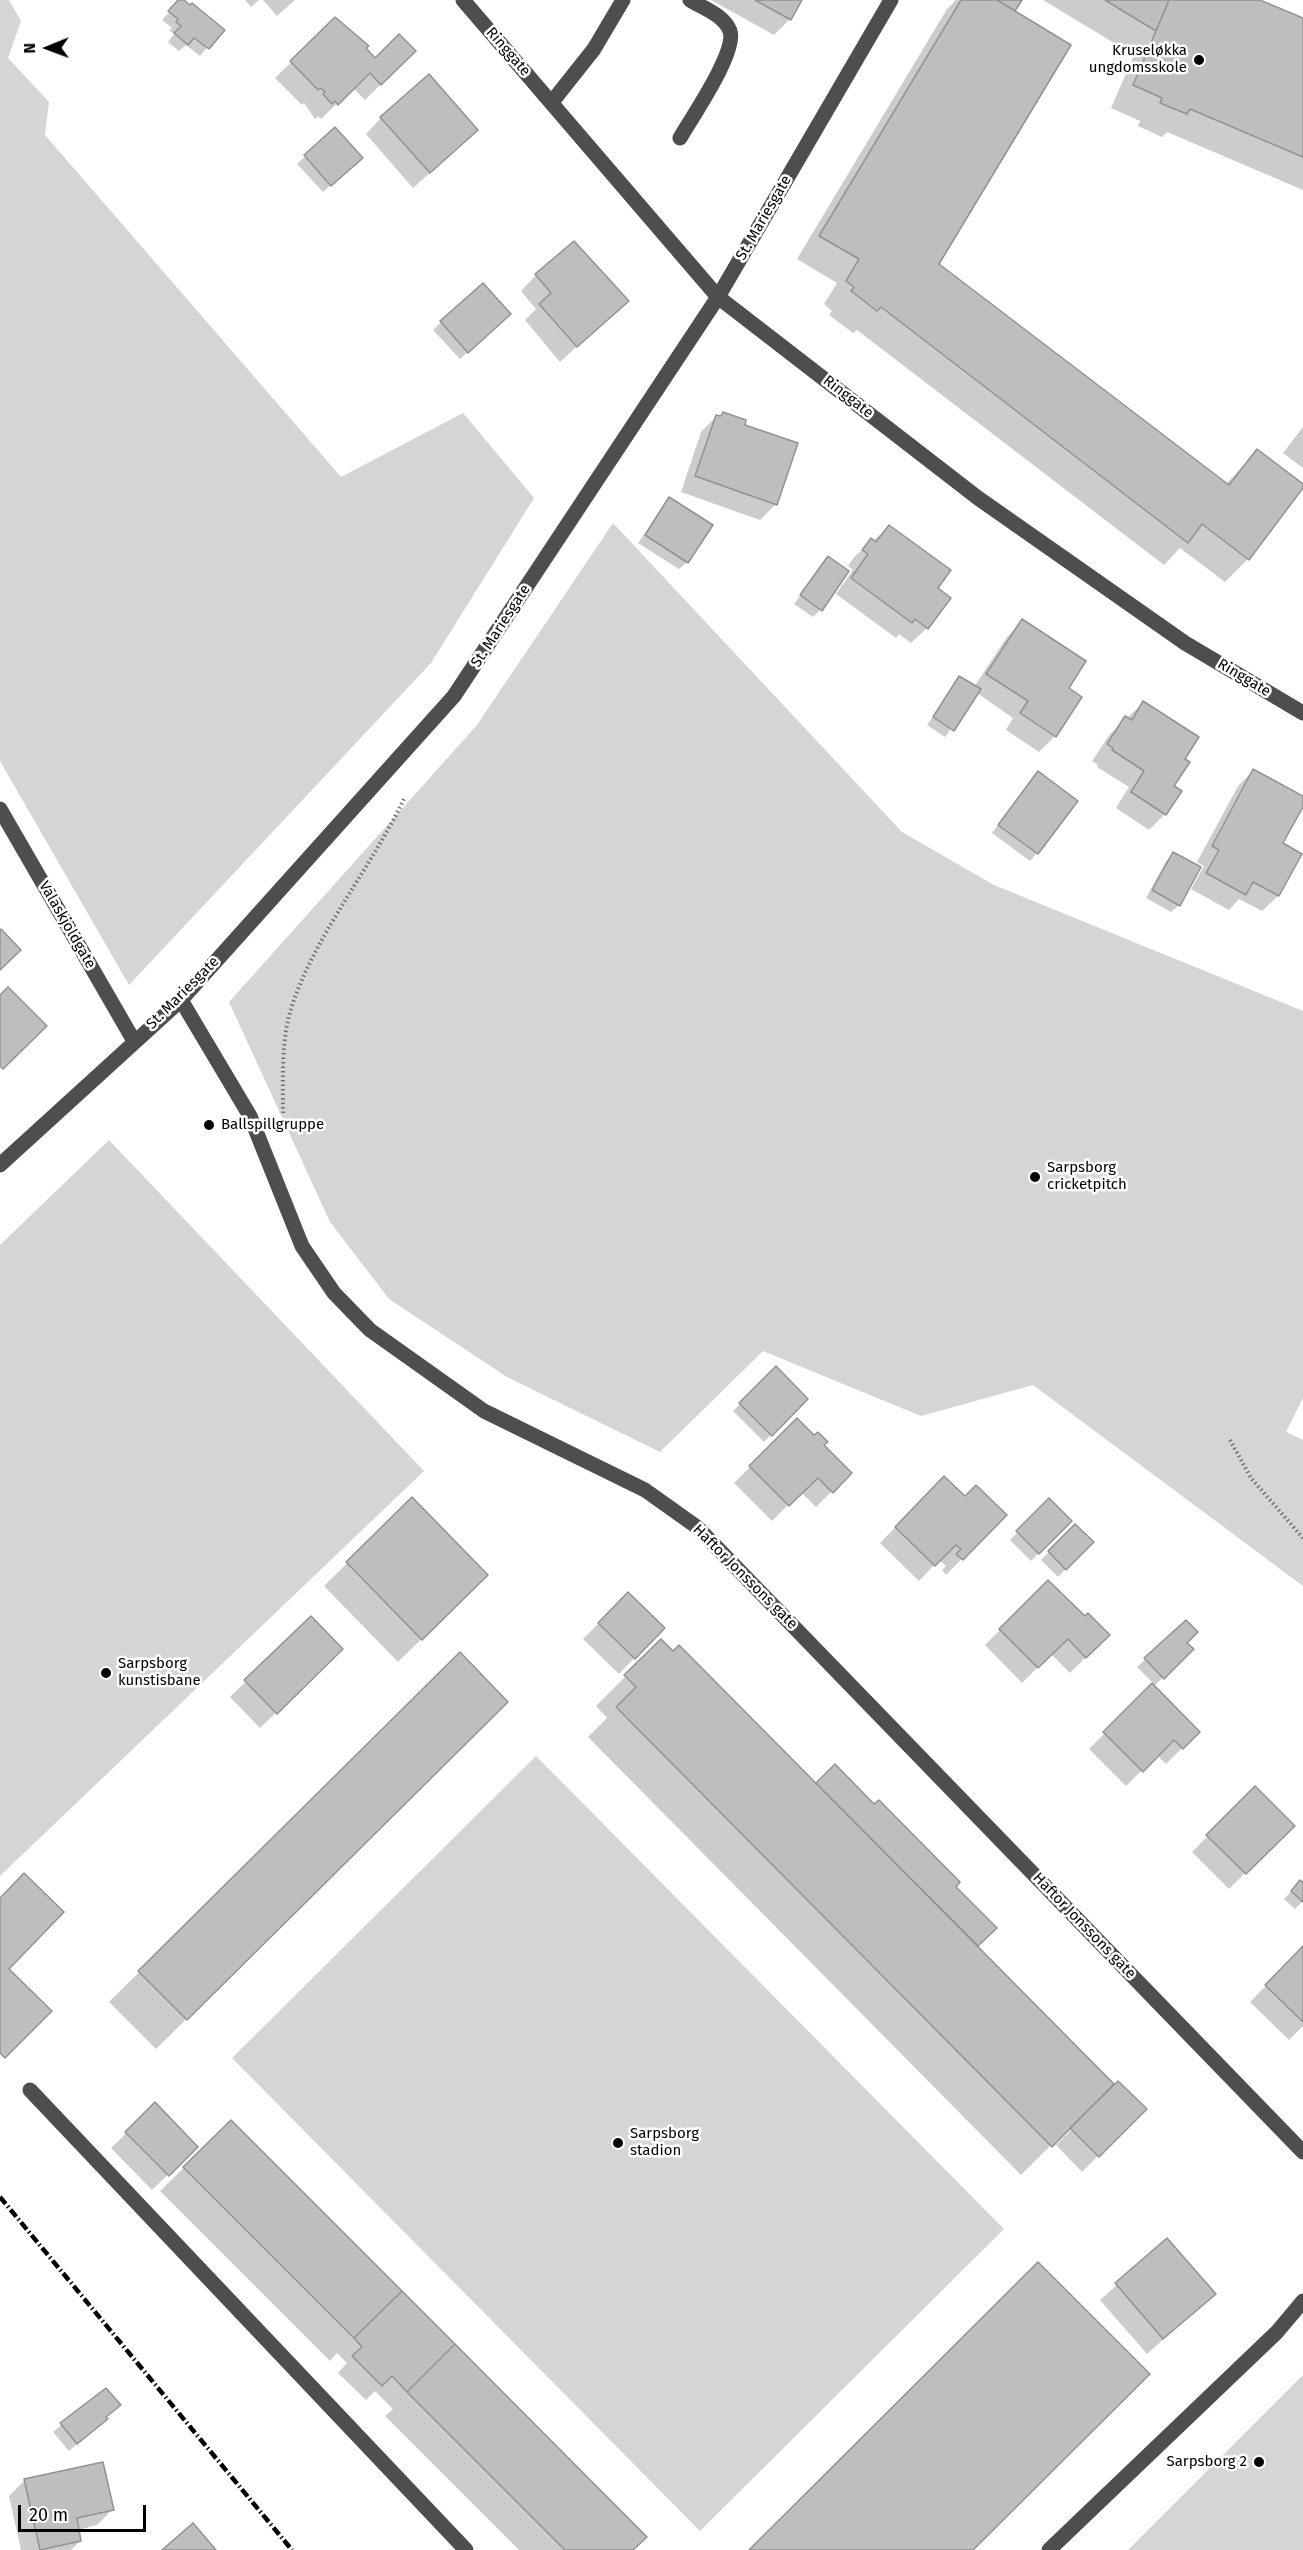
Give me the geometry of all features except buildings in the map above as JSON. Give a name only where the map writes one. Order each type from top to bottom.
[{"type":"street","name":"Ringgate","points":[[464,0],[718,297],[978,498],[1185,643],[1303,713]]},
{"type":"street","points":[[552,102],[594,49],[623,0]]},
{"type":"street","points":[[680,138],[730,51],[730,31],[721,18],[690,0]]},
{"type":"street","name":"St. Mariesgate","points":[[0,1165],[181,1000],[454,696],[718,297],[891,0]]},
{"type":"street","name":"Valaskjoldgate","points":[[0,809],[134,1041]]},
{"type":"street","name":"Haftor Jonssons gate","points":[[181,1000],[250,1116],[302,1246],[334,1293],[370,1330],[484,1411],[645,1490],[698,1527],[1303,2152]]},
{"type":"street","points":[[30,2090],[466,2550]]},
{"type":"street","points":[[1049,2550],[1277,2332],[1303,2301]]},
{"type":"path","points":[[283,1115],[284,1054],[291,1009],[313,957],[387,834],[408,791]]},
{"type":"path","points":[[1230,1440],[1251,1478],[1303,1538]]},
{"type":"shaded area","points":[[0,0],[9,0],[21,21],[8,58],[49,102],[45,135],[341,477],[463,413],[534,498],[431,663],[129,985],[0,761]]},
{"type":"shaded area","points":[[613,523],[902,832],[994,885],[1303,1011],[1303,1398],[1286,1432],[1303,1440],[1303,1586],[1033,1385],[921,1416],[763,1351],[660,1452],[507,1377],[389,1299],[330,1222],[229,1002],[477,725]]},
{"type":"shaded area","name":"Sarpsborg kunstisbane","points":[[109,1140],[424,1471],[0,1876],[0,1245]]},
{"type":"shaded area","name":"Sarpsborg stadion","points":[[536,1756],[1004,2229],[700,2531],[232,2058]]},
{"type":"shaded area","name":"Sarpsborg 2","points":[[1303,2375],[1303,2550],[1128,2550]]},
{"type":"railway","points":[[0,2197],[292,2550]]},
{"type":"place","name":"Kruseløkka ungdomsskole","points":[[1199,60]]},
{"type":"place","name":"Ballspillgruppe","points":[[209,1125]]},
{"type":"place","name":"Sarpsborg cricketpitch","points":[[1035,1177]]},
{"type":"place","name":"Sarpsborg kunstisbane","points":[[106,1673]]},
{"type":"place","name":"Sarpsborg stadion","points":[[618,2143]]},
{"type":"place","name":"Sarpsborg 2","points":[[1259,2462]]}]
